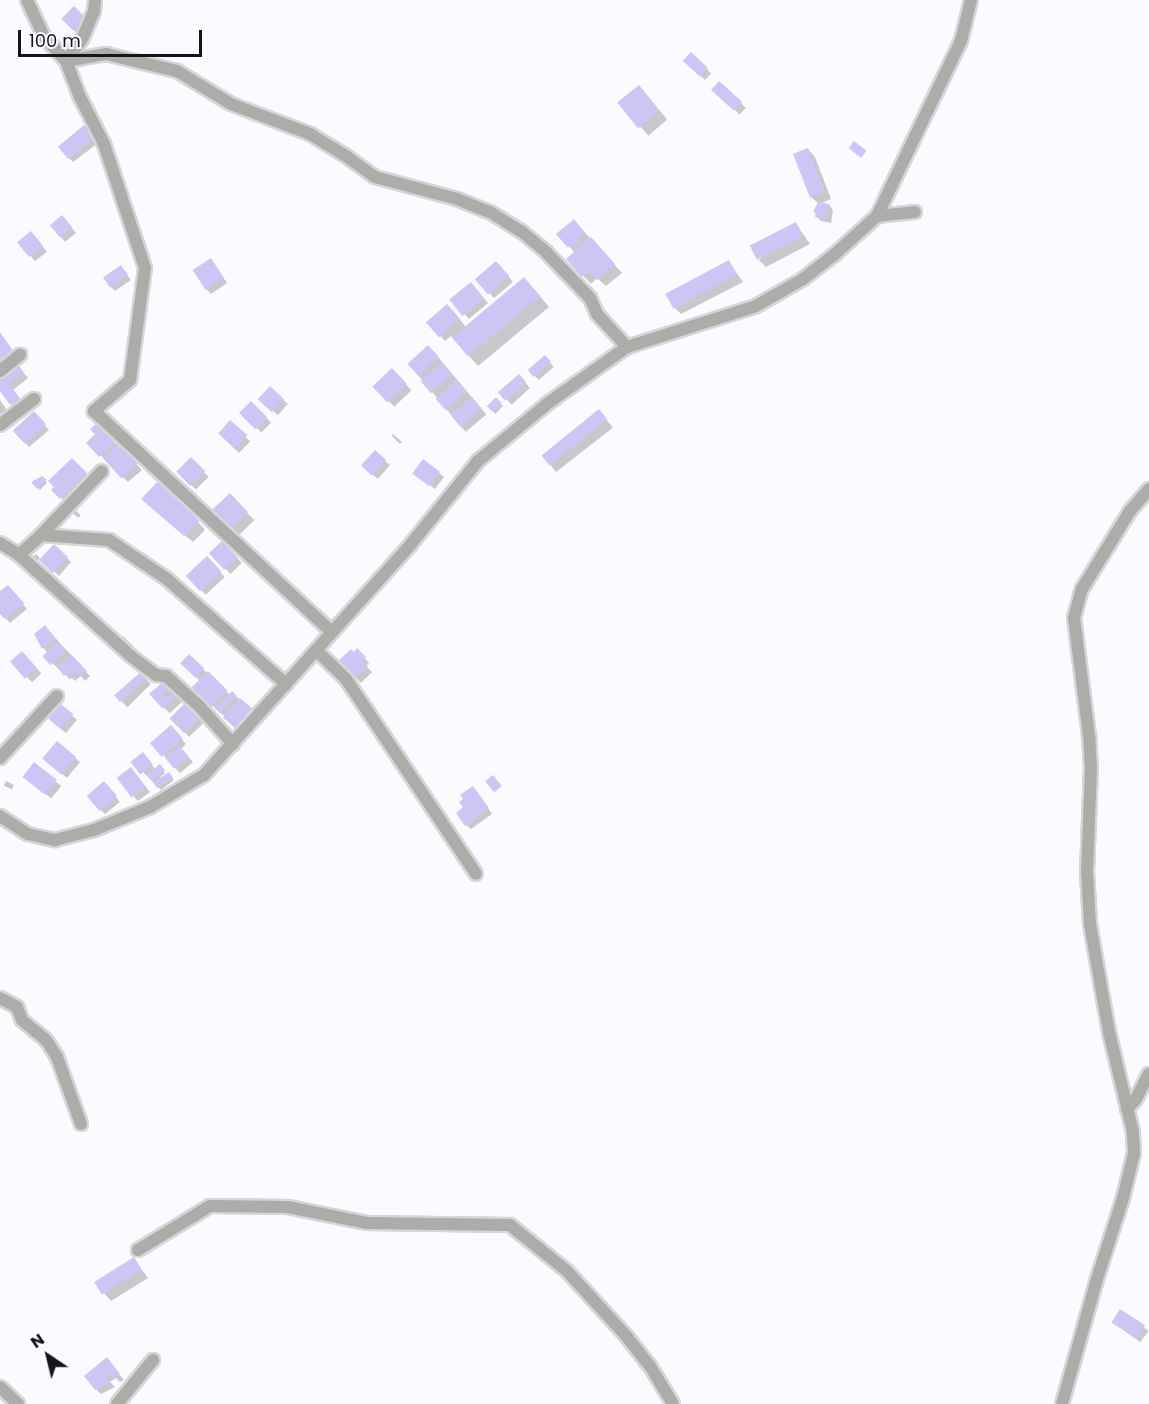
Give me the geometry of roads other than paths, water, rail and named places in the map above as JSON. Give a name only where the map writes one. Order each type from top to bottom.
[{"type":"street","points":[[27,0],[44,36],[66,61],[80,97],[104,144],[145,268],[130,380],[94,411],[332,632]]},
{"type":"street","points":[[66,61],[82,39],[94,11],[95,0]]},
{"type":"street","points":[[0,816],[28,834],[55,840],[94,830],[150,807],[204,776],[411,544],[478,461],[547,404],[627,347],[756,306],[803,279],[877,216],[961,41],[971,0]]},
{"type":"street","points":[[66,61],[106,54],[177,71],[231,104],[310,134],[375,177],[457,199],[490,212],[521,231],[546,252],[590,298],[597,314],[627,347]]},
{"type":"street","points":[[877,216],[915,212]]},
{"type":"street","points":[[0,370],[20,355]]},
{"type":"street","points":[[0,425],[34,399]]},
{"type":"street","points":[[19,555],[102,471]]},
{"type":"street","points":[[1062,1404],[1096,1279],[1123,1198],[1134,1153],[1132,1132],[1109,1032],[1090,924],[1087,872],[1091,770],[1074,618],[1082,589],[1130,511],[1149,489]]},
{"type":"street","points":[[1130,511],[1149,500]]},
{"type":"street","points":[[41,535],[109,540],[167,579],[286,684]]},
{"type":"street","points":[[0,543],[19,555],[132,657],[156,675],[166,675],[199,706],[233,744]]},
{"type":"street","points":[[316,650],[346,679],[476,874]]},
{"type":"street","points":[[0,758],[57,696]]},
{"type":"street","points":[[0,998],[17,1007],[22,1020],[46,1040],[52,1049],[81,1124]]},
{"type":"street","points":[[1127,1110],[1136,1099],[1149,1074]]},
{"type":"street","points":[[138,1250],[210,1206],[288,1207],[367,1223],[510,1225],[567,1271],[627,1337],[650,1366],[673,1404]]},
{"type":"street","points":[[117,1404],[153,1360]]},
{"type":"street","points":[[0,1386],[18,1404]]}]
